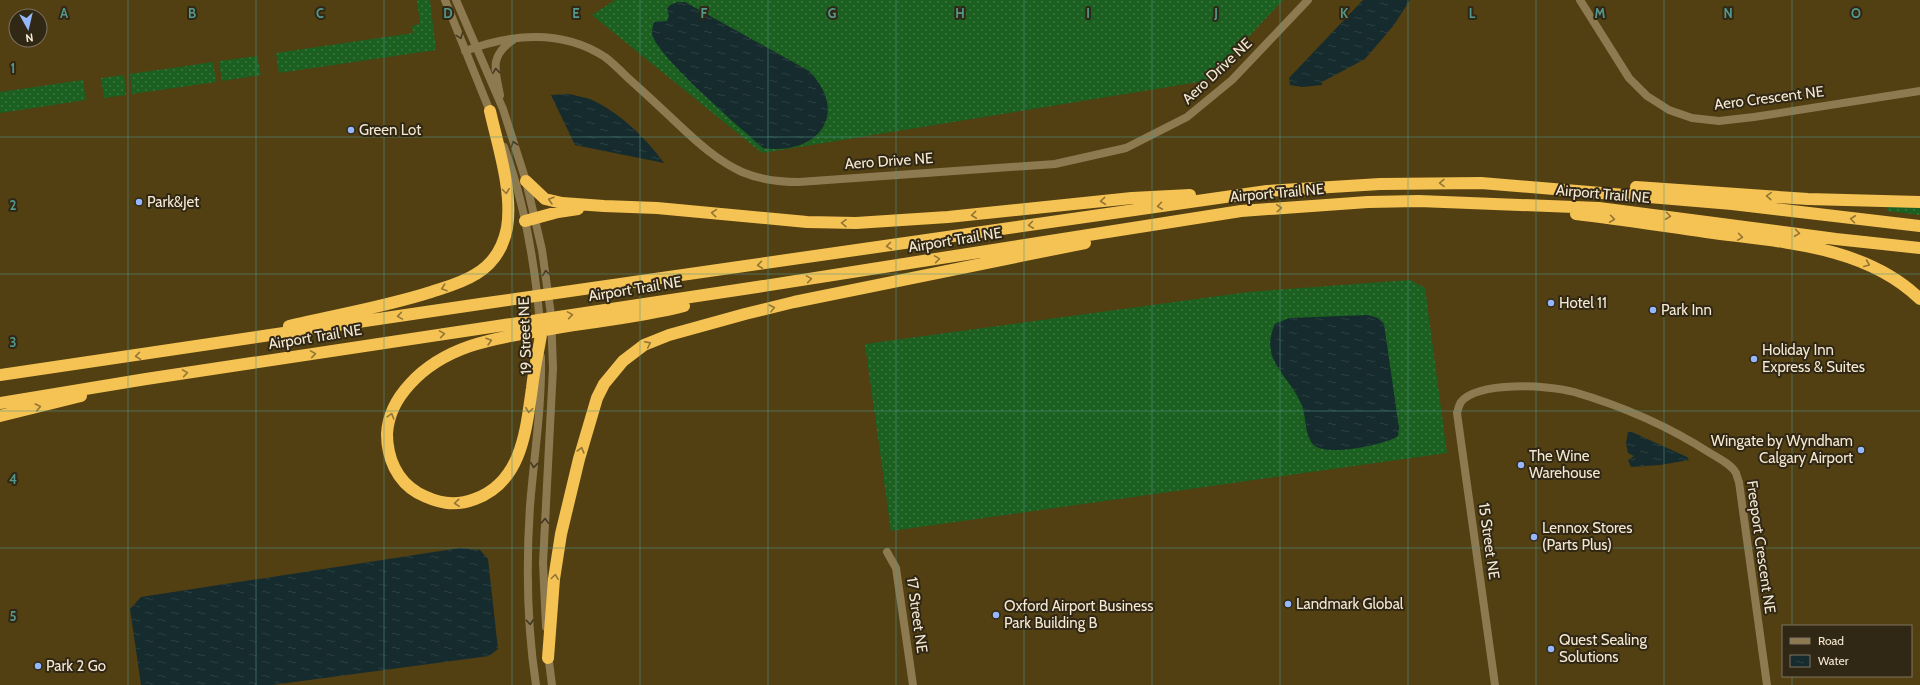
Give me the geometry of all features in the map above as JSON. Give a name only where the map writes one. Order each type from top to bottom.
[{"type":"highway","points":[[218,344],[325,317],[386,305],[421,295],[463,281],[476,274],[488,264],[502,246],[507,228],[508,213],[501,159],[490,111]]},
{"type":"highway","points":[[526,181],[545,199],[562,203],[657,208],[808,222],[856,223],[948,217],[1132,198],[1268,191]]},
{"type":"highway","points":[[1481,182],[1588,184],[1808,199],[1920,202]]},
{"type":"highway","name":"Airport Trail NE","points":[[0,375],[218,344],[480,304],[1268,191],[1380,184],[1481,182],[1732,204],[1920,226]]},
{"type":"highway","points":[[1419,201],[1577,214],[1796,245],[1851,258],[1867,264],[1882,271],[1909,289],[1920,299]]},
{"type":"highway","name":"Airport Trail NE","points":[[0,403],[146,379],[757,287],[1241,211],[1368,202],[1419,201],[1599,208],[1836,239],[1920,248]]},
{"type":"highway","points":[[530,219],[558,212],[604,206]]},
{"type":"highway","points":[[548,658],[552,602],[562,534],[588,426],[597,398],[608,378],[623,361],[644,345],[669,335],[794,302],[1241,211]]},
{"type":"highway","points":[[541,335],[538,370],[524,440],[517,460],[501,484],[489,493],[470,501],[443,504],[431,500],[415,491],[403,481],[395,469],[387,445],[390,415],[406,388],[426,367],[462,349],[497,338],[680,307],[757,287]]},
{"type":"highway","points":[[0,416],[45,406],[146,379]]},
{"type":"street","name":"19 Street NE","points":[[445,0],[490,111],[542,250],[551,315],[552,368],[543,563],[548,658],[552,685]]},
{"type":"street","name":"19 Street NE","points":[[456,0],[503,109],[526,181],[541,335]]},
{"type":"street","name":"Aero Drive NE","points":[[465,51],[493,41],[516,38],[540,37],[566,39],[593,50],[607,58],[691,137],[722,162],[760,178],[778,182],[799,182],[1055,164],[1126,148],[1187,117],[1232,80],[1308,0]]},
{"type":"street","name":"Aero Crescent NE","points":[[1580,0],[1629,78],[1648,96],[1669,110],[1692,118],[1719,121],[1754,117],[1920,91]]},
{"type":"street","points":[[503,109],[495,63],[500,49],[516,38]]},
{"type":"street","name":"19 Street NE","points":[[536,685],[530,627],[527,564],[530,506],[540,404],[538,370]]},
{"type":"street","name":"Freeport Crescent NE","points":[[1461,402],[1472,394],[1508,386],[1540,387],[1572,392],[1618,407],[1653,421],[1681,435],[1724,462],[1736,473],[1739,482],[1767,685]]},
{"type":"street","name":"15 Street NE","points":[[1461,402],[1457,413],[1457,419],[1495,685]]},
{"type":"street","name":"17 Street NE","points":[[887,552],[896,568],[913,685]]},
{"type":"green space","points":[[417,0],[430,0],[436,50],[279,73],[276,53],[413,33],[412,26],[420,24]]},
{"type":"green space","points":[[615,0],[1283,0],[1225,62],[1205,81],[762,153],[592,15]]},
{"type":"green space","points":[[257,56],[261,75],[222,81],[219,61]]},
{"type":"green space","points":[[213,62],[216,82],[132,94],[130,74]]},
{"type":"green space","points":[[124,75],[126,95],[104,98],[101,78]]},
{"type":"green space","points":[[83,80],[86,100],[0,113],[0,92]]},
{"type":"green space","points":[[1888,206],[1920,206],[1920,215],[1887,211]]},
{"type":"green space","points":[[1410,280],[1425,288],[1447,453],[891,531],[865,344],[1248,292]]},
{"type":"water","points":[[1363,0],[1410,0],[1394,25],[1365,59],[1322,82],[1322,85],[1303,87],[1290,85],[1289,78]]},
{"type":"water","points":[[678,2],[685,2],[809,71],[821,87],[827,102],[827,116],[822,129],[812,138],[799,145],[782,149],[763,148],[684,75],[658,45],[652,34],[654,22],[667,21],[669,16],[667,9],[670,5]]},
{"type":"water","points":[[569,94],[590,99],[601,104],[621,118],[649,144],[664,163],[575,145],[551,95]]},
{"type":"water","points":[[1368,315],[1378,318],[1384,324],[1399,428],[1398,436],[1382,443],[1370,446],[1344,450],[1322,449],[1315,446],[1311,442],[1307,433],[1304,411],[1299,399],[1280,371],[1273,357],[1270,344],[1272,331],[1275,324],[1289,318]]},
{"type":"water","points":[[1628,432],[1632,432],[1687,457],[1689,460],[1660,465],[1631,467],[1628,460],[1634,456],[1628,453],[1626,443]]},
{"type":"water","points":[[460,548],[480,550],[488,559],[498,649],[489,656],[272,685],[141,685],[130,609],[141,597]]},
{"type":"place","name":"Green Lot","points":[[351,130]]},
{"type":"place","name":"Park&Jet","points":[[139,202]]},
{"type":"place","name":"Hotel 11","points":[[1551,303]]},
{"type":"place","name":"Park Inn","points":[[1653,310]]},
{"type":"place","name":"Holiday Inn Express & Suites","points":[[1754,359]]},
{"type":"place","name":"Wingate by Wyndham Calgary Airport","points":[[1861,450]]},
{"type":"place","name":"The Wine Warehouse","points":[[1521,465]]},
{"type":"place","name":"Lennox Stores (Parts Plus)","points":[[1534,537]]},
{"type":"place","name":"Landmark Global","points":[[1288,604]]},
{"type":"place","name":"Oxford Airport Business Park Building B","points":[[996,615]]},
{"type":"place","name":"Quest Sealing Solutions","points":[[1551,649]]},
{"type":"place","name":"Park 2 Go","points":[[38,666]]}]
